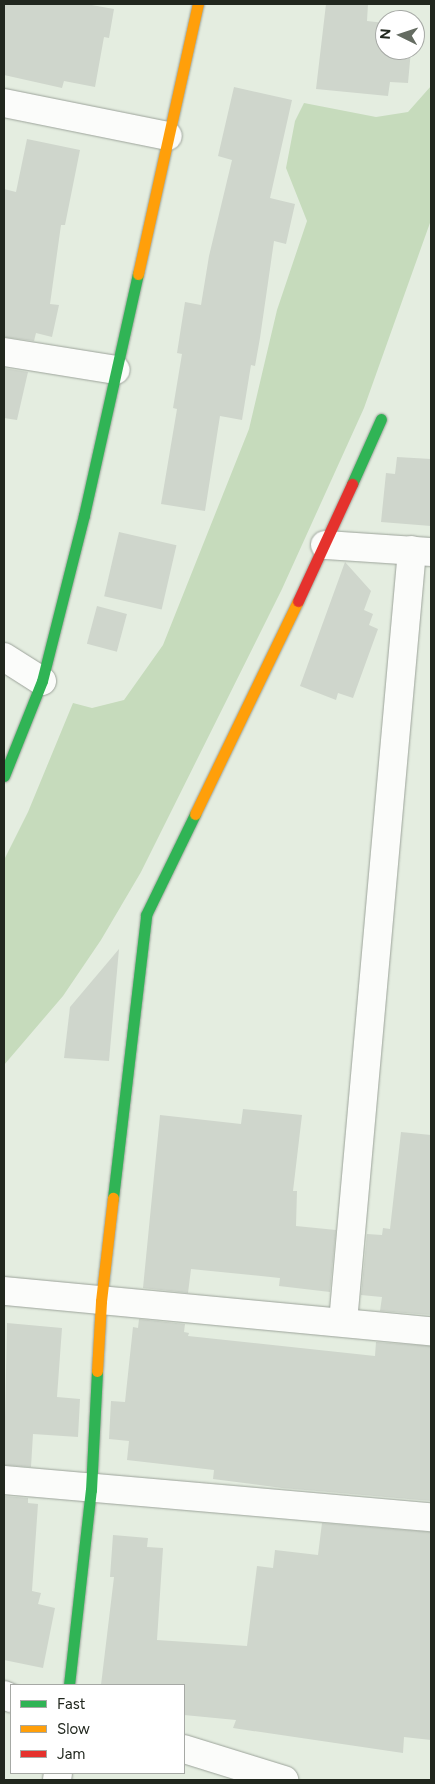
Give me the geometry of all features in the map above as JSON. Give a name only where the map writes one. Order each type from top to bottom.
[{"type":"street","points":[[4,776],[42,681],[116,370],[198,4]]},
{"type":"street","points":[[4,103],[168,136]]},
{"type":"street","points":[[4,352],[116,370]]},
{"type":"street","points":[[69,1684],[91,1490],[101,1301],[146,915],[326,545],[381,419]]},
{"type":"street","points":[[326,545],[422,551],[342,1322]]},
{"type":"street","points":[[4,657],[42,681]]},
{"type":"street","points":[[4,1291],[431,1331]]},
{"type":"street","points":[[4,1480],[91,1490],[431,1517]]},
{"type":"street","points":[[185,1749],[284,1780]]},
{"type":"green space","points":[[431,86],[431,220],[364,408],[282,589],[141,872],[101,940],[63,996],[4,1065],[4,860],[28,812],[73,703],[92,708],[124,700],[163,645],[249,429],[277,310],[307,221],[286,168],[295,121],[304,103],[376,117],[408,112]]},
{"type":"building","points":[[4,4],[86,4],[114,9],[109,38],[104,37],[95,87],[64,81],[62,88],[4,75]]},
{"type":"building","points":[[326,4],[368,4],[367,21],[375,22],[375,60],[410,60],[408,83],[390,82],[388,96],[316,89]]},
{"type":"building","points":[[234,87],[292,100],[270,198],[295,204],[286,244],[274,241],[255,366],[251,365],[242,420],[220,416],[205,511],[161,504],[177,409],[173,408],[182,354],[177,353],[185,302],[201,305],[209,256],[232,160],[218,156]]},
{"type":"building","points":[[27,139],[80,150],[65,225],[61,225],[50,304],[59,305],[52,337],[36,333],[34,341],[4,337],[4,189],[16,192]]},
{"type":"building","points":[[4,368],[28,372],[17,420],[4,418]]},
{"type":"building","points":[[397,457],[431,459],[431,526],[381,522],[386,473],[395,474]]},
{"type":"building","points":[[119,532],[176,545],[162,610],[104,596]]},
{"type":"building","points":[[345,562],[371,591],[364,610],[373,614],[369,625],[378,629],[353,698],[338,693],[336,700],[300,686]]},
{"type":"building","points":[[97,606],[127,614],[117,652],[87,644]]},
{"type":"building","points":[[119,949],[109,1061],[64,1058],[70,1007]]},
{"type":"building","points":[[243,1109],[302,1115],[293,1191],[297,1191],[296,1226],[336,1230],[330,1292],[279,1286],[280,1278],[191,1269],[188,1293],[143,1288],[160,1115],[241,1124]]},
{"type":"building","points":[[401,1132],[431,1135],[431,1315],[380,1311],[382,1297],[361,1295],[367,1234],[382,1235],[383,1228],[390,1229]]},
{"type":"building","points":[[139,1319],[185,1324],[184,1332],[189,1333],[188,1336],[375,1356],[376,1342],[431,1346],[431,1501],[282,1488],[213,1479],[214,1470],[127,1460],[129,1441],[109,1439],[111,1401],[125,1402],[133,1327],[138,1328]]},
{"type":"building","points":[[7,1323],[62,1328],[57,1397],[80,1399],[78,1437],[33,1434],[31,1467],[4,1465]]},
{"type":"building","points":[[4,1496],[28,1498],[28,1503],[38,1504],[32,1591],[41,1593],[38,1604],[55,1608],[43,1668],[4,1660]]},
{"type":"building","points":[[322,1523],[431,1532],[431,1740],[404,1737],[403,1753],[233,1728],[236,1720],[185,1715],[185,1684],[101,1684],[114,1577],[110,1577],[113,1535],[148,1538],[147,1547],[163,1548],[157,1640],[247,1646],[257,1566],[273,1568],[275,1550],[318,1555]]},
{"type":"traffic: fast","points":[[4,776],[42,681],[84,515],[138,274]]},
{"type":"traffic: fast","points":[[352,484],[381,419]]},
{"type":"traffic: fast","points":[[113,1198],[146,915],[195,814]]},
{"type":"traffic: fast","points":[[69,1684],[91,1490],[97,1371]]},
{"type":"traffic: slow","points":[[138,274],[198,4]]},
{"type":"traffic: slow","points":[[195,814],[298,601]]},
{"type":"traffic: slow","points":[[97,1371],[101,1301],[113,1198]]},
{"type":"traffic: jam","points":[[298,601],[352,484]]}]
